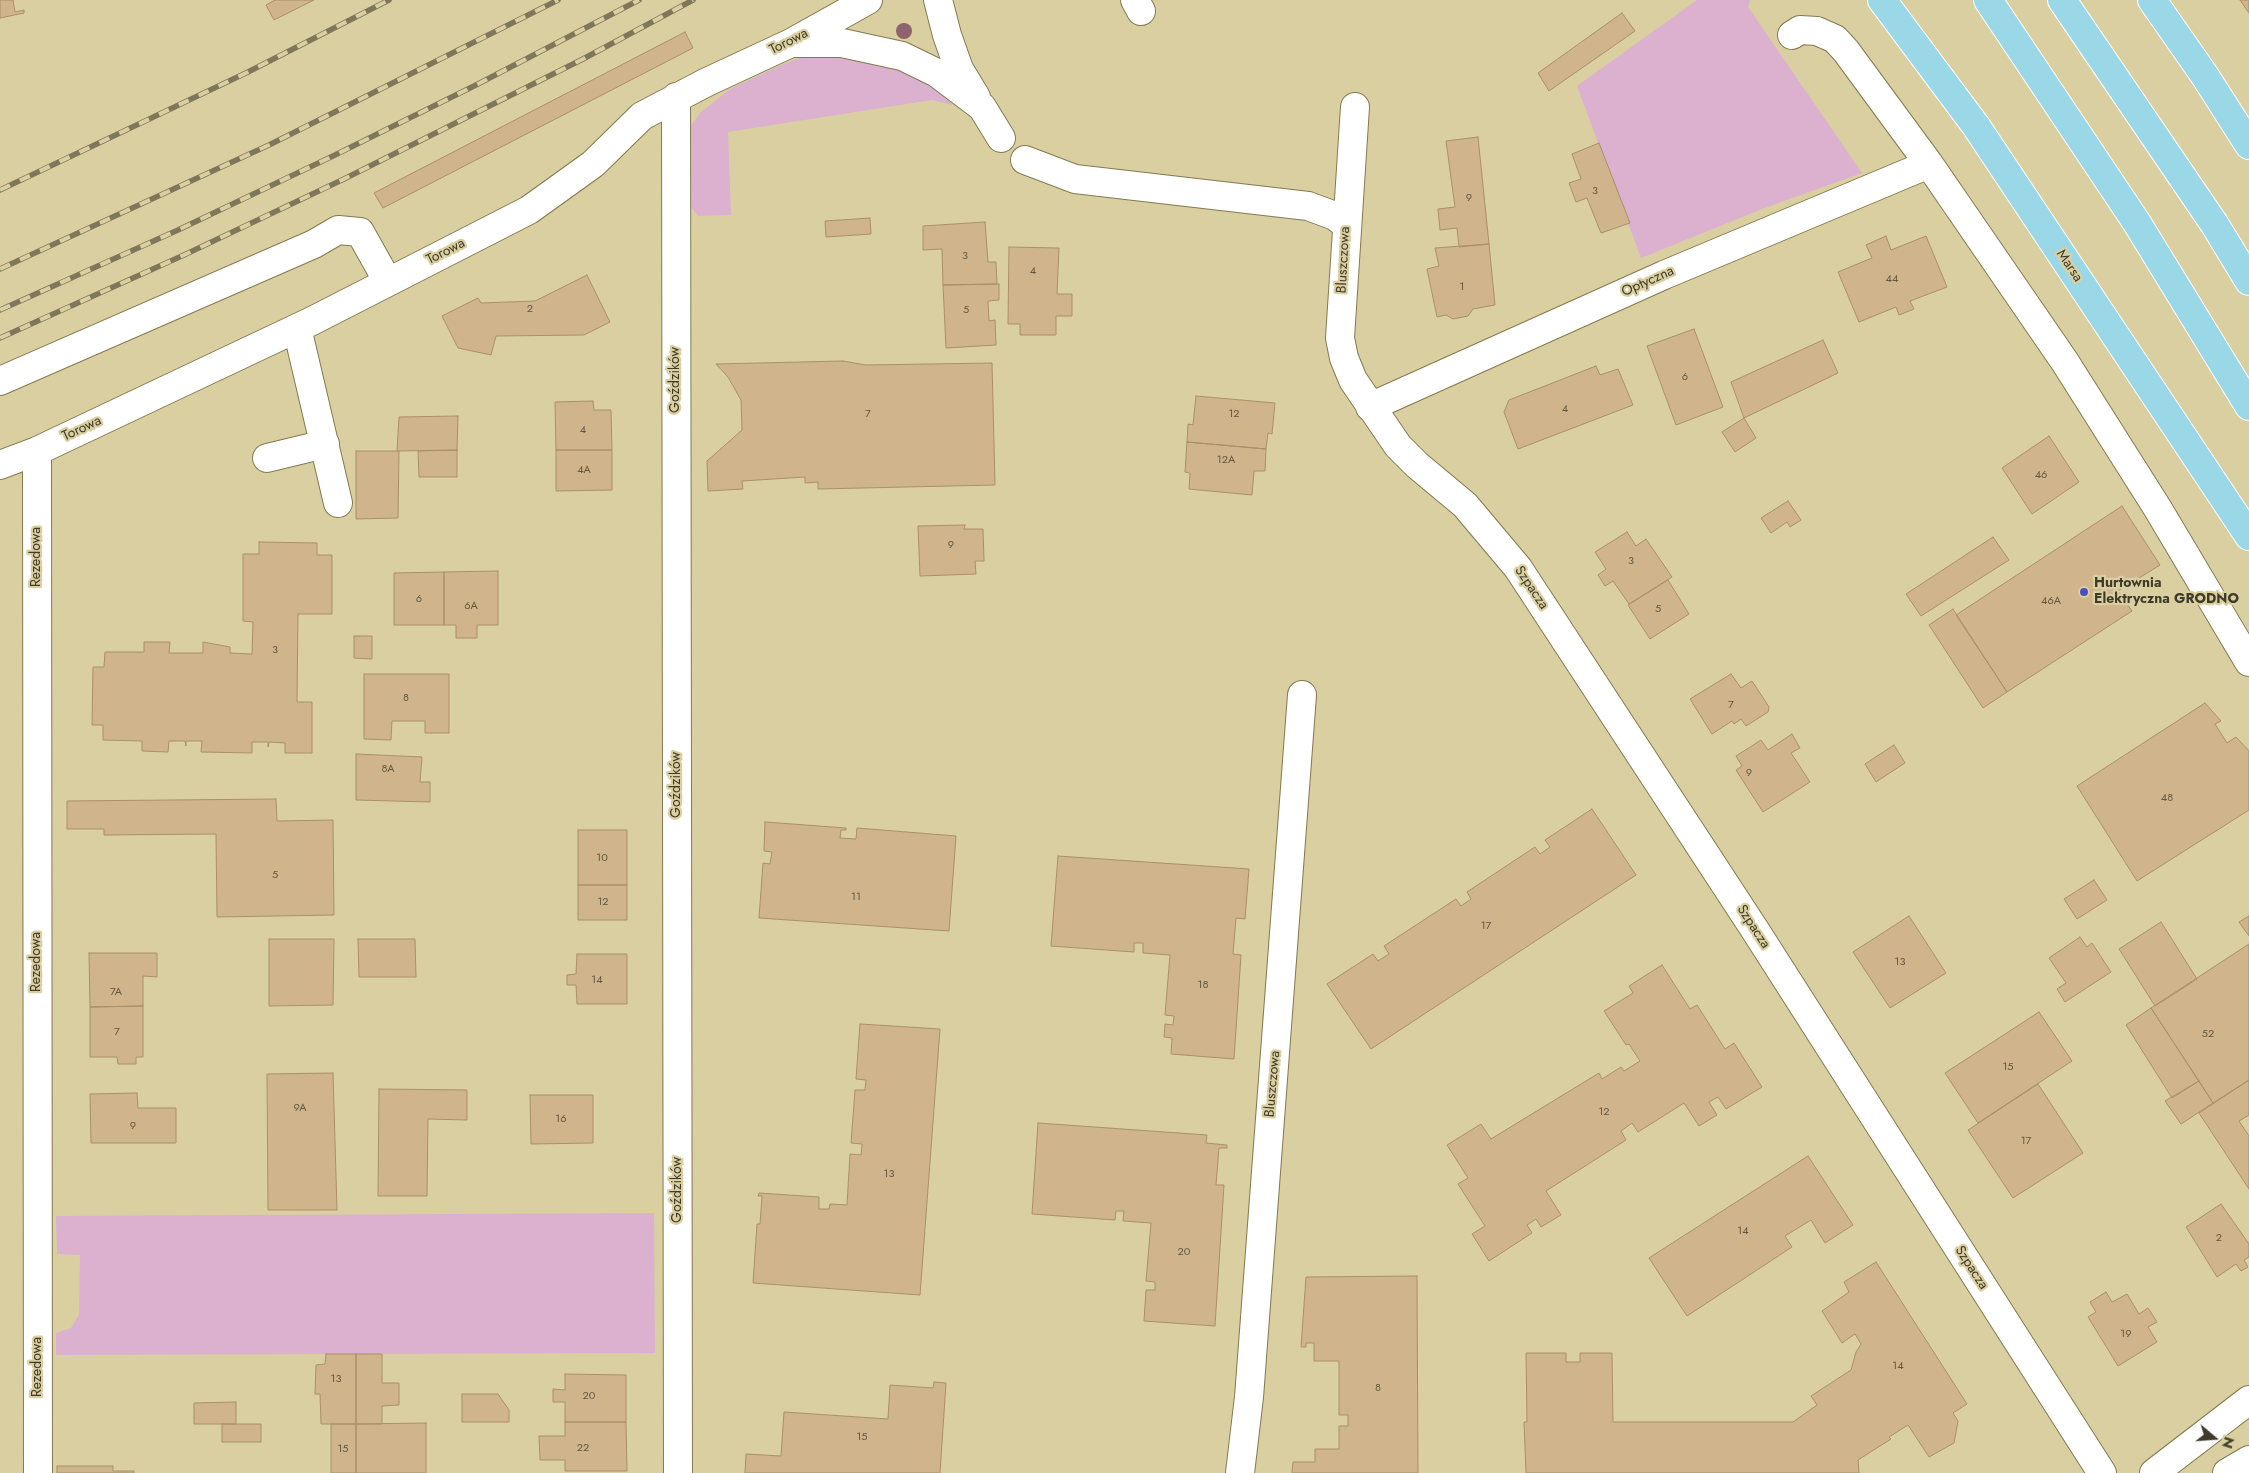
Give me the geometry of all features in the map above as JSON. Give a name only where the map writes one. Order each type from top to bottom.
[{"type":"main road","name":"Marsa","points":[[1882,0],[1976,126],[2249,536]]},
{"type":"main road","points":[[1988,0],[2137,223],[2249,406]]},
{"type":"main road","points":[[2062,0],[2215,225],[2249,281]]},
{"type":"main road","points":[[2152,0],[2205,76],[2249,145]]},
{"type":"street","name":"Torowa","points":[[0,465],[37,451],[297,328],[529,210],[593,164],[642,116],[676,97],[791,43],[868,0]]},
{"type":"street","points":[[938,0],[947,35],[959,69],[1000,138]]},
{"type":"street","points":[[1792,35],[1800,30],[1817,31],[1835,39],[1846,51],[1929,164],[2065,362],[2158,508],[2249,662]]},
{"type":"street","points":[[791,43],[842,43],[902,56],[937,73],[982,107]]},
{"type":"street","name":"Goździków","points":[[676,97],[678,1473]]},
{"type":"street","name":"Bluszczowa","points":[[1355,107],[1340,338],[1344,358],[1353,380],[1370,407]]},
{"type":"street","points":[[1025,160],[1075,180],[1308,206],[1335,216],[1346,225]]},
{"type":"street","name":"Optyczna","points":[[1370,407],[1664,274],[1929,164]]},
{"type":"street","points":[[0,381],[314,244],[338,230],[360,232],[388,282]]},
{"type":"street","points":[[297,328],[338,503]]},
{"type":"street","name":"Szpacza","points":[[1370,407],[1398,446],[1417,465],[1465,505],[1518,568],[1755,930],[2102,1473]]},
{"type":"street","points":[[267,458],[325,444]]},
{"type":"street","name":"Rezedowa","points":[[37,451],[38,1473]]},
{"type":"street","name":"Bluszczowa","points":[[1240,1473],[1249,1397],[1302,696]]},
{"type":"street","points":[[2154,1473],[2249,1400]]},
{"type":"street","points":[[2227,1473],[2249,1460]]},
{"type":"shaded area","points":[[1697,0],[1750,0],[1748,7],[1862,173],[1762,209],[1641,258],[1577,86]]},
{"type":"shaded area","points":[[833,54],[913,72],[947,93],[952,105],[932,100],[728,132],[731,215],[698,216],[686,201],[686,138],[691,126],[700,113],[730,89],[779,66],[805,56]]},
{"type":"shaded area","points":[[654,1213],[655,1353],[56,1355],[56,1333],[71,1328],[79,1315],[80,1255],[57,1254],[56,1216]]},
{"type":"building","points":[[0,0],[13,0],[15,12],[24,10],[24,13],[0,18]]},
{"type":"building","points":[[275,0],[314,0],[274,20],[266,5]]},
{"type":"building","points":[[2240,0],[2249,0],[2249,13]]},
{"type":"building","points":[[1622,13],[1635,31],[1549,91],[1538,73]]},
{"type":"building","points":[[685,32],[693,48],[383,208],[374,193]]},
{"type":"building","points":[[1478,137],[1489,244],[1459,247],[1457,228],[1440,230],[1438,209],[1455,207],[1446,141]]},
{"type":"building","points":[[1599,143],[1630,223],[1601,233],[1587,198],[1576,202],[1569,183],[1581,179],[1572,154]]},
{"type":"building","points":[[870,218],[871,234],[826,237],[825,221]]},
{"type":"building","points":[[985,222],[988,262],[996,262],[997,284],[943,285],[942,249],[923,250],[923,226]]},
{"type":"building","points":[[1886,236],[1891,250],[1926,236],[1947,287],[1910,301],[1914,309],[1899,315],[1896,307],[1859,322],[1838,272],[1872,258],[1866,245]]},
{"type":"building","points":[[1489,244],[1495,305],[1473,309],[1468,316],[1453,319],[1446,315],[1437,317],[1427,269],[1439,266],[1435,248]]},
{"type":"building","points":[[1009,247],[1059,248],[1057,294],[1072,294],[1072,316],[1056,316],[1056,335],[1020,335],[1020,324],[1008,324]]},
{"type":"building","points":[[587,275],[610,322],[584,335],[496,336],[491,355],[458,348],[442,316],[478,298],[481,303],[535,301]]},
{"type":"building","points":[[999,284],[999,300],[988,301],[989,321],[995,320],[996,345],[946,348],[943,285]]},
{"type":"building","points":[[1694,329],[1723,407],[1676,425],[1647,346]]},
{"type":"building","points":[[1823,340],[1838,373],[1744,418],[1731,382]]},
{"type":"building","points":[[843,361],[866,365],[992,363],[995,485],[818,489],[818,482],[805,483],[805,477],[742,481],[743,489],[708,491],[707,461],[742,430],[741,400],[728,377],[716,364]]},
{"type":"building","points":[[1596,366],[1600,375],[1618,369],[1633,405],[1518,449],[1504,412],[1509,400]]},
{"type":"building","points":[[1196,396],[1275,403],[1272,434],[1268,433],[1266,449],[1187,442],[1188,424],[1193,425]]},
{"type":"building","points":[[593,401],[594,410],[611,410],[612,450],[556,450],[555,402]]},
{"type":"building","points":[[458,416],[457,450],[397,451],[399,417]]},
{"type":"building","points":[[1744,418],[1756,438],[1735,452],[1722,432]]},
{"type":"building","points":[[2049,436],[2079,482],[2032,514],[2002,468]]},
{"type":"building","points":[[1187,442],[1266,449],[1265,471],[1254,471],[1252,495],[1189,489],[1190,473],[1185,472]]},
{"type":"building","points":[[457,450],[457,477],[419,477],[418,451]]},
{"type":"building","points":[[556,450],[612,450],[612,490],[556,491]]},
{"type":"building","points":[[356,451],[399,451],[398,518],[356,519]]},
{"type":"building","points":[[1788,501],[1801,520],[1790,527],[1787,522],[1771,533],[1761,518]]},
{"type":"building","points":[[2122,506],[2160,565],[2118,591],[2132,611],[2007,692],[1956,615]]},
{"type":"building","points":[[965,525],[964,529],[983,529],[984,561],[975,561],[976,574],[920,576],[918,526]]},
{"type":"building","points":[[1627,532],[1636,546],[1646,539],[1672,577],[1629,604],[1613,581],[1605,586],[1598,575],[1606,569],[1595,552]]},
{"type":"building","points":[[1993,537],[2009,560],[1921,616],[1906,594]]},
{"type":"building","points":[[259,542],[317,543],[317,555],[332,555],[332,614],[298,614],[297,702],[312,702],[312,753],[285,753],[285,743],[269,742],[268,747],[268,742],[252,742],[252,753],[201,752],[202,741],[186,741],[186,746],[185,741],[169,741],[168,752],[142,751],[142,741],[103,740],[103,725],[92,725],[93,667],[104,667],[105,652],[144,652],[144,642],[170,642],[169,653],[203,653],[203,642],[230,647],[230,653],[252,654],[253,622],[243,621],[243,554],[259,554]]},
{"type":"building","points":[[498,571],[498,625],[477,625],[477,638],[456,638],[456,625],[444,625],[444,572]]},
{"type":"building","points":[[444,572],[444,625],[394,625],[394,573]]},
{"type":"building","points":[[1668,580],[1689,614],[1650,639],[1628,605]]},
{"type":"building","points":[[1953,609],[2007,692],[1983,708],[1929,625]]},
{"type":"building","points":[[354,636],[372,636],[372,659],[354,658]]},
{"type":"building","points":[[364,674],[449,674],[449,733],[425,733],[425,721],[392,721],[391,740],[364,739]]},
{"type":"building","points":[[1731,674],[1741,688],[1752,681],[1769,707],[1768,712],[1746,726],[1741,719],[1734,724],[1732,721],[1712,734],[1690,699]]},
{"type":"building","points":[[2205,703],[2221,721],[2215,724],[2227,743],[2236,737],[2249,751],[2249,810],[2137,881],[2077,786]]},
{"type":"building","points":[[1792,734],[1800,748],[1791,753],[1810,782],[1763,812],[1736,770],[1742,766],[1736,756],[1761,740],[1768,750]]},
{"type":"building","points":[[1894,745],[1905,763],[1876,782],[1865,764]]},
{"type":"building","points":[[356,754],[422,757],[420,782],[430,782],[430,802],[356,800]]},
{"type":"building","points":[[276,799],[277,821],[333,820],[334,915],[217,917],[216,834],[104,835],[104,829],[67,829],[67,801]]},
{"type":"building","points":[[1592,809],[1636,875],[1371,1049],[1327,984],[1373,954],[1378,961],[1389,954],[1384,946],[1456,899],[1461,906],[1471,899],[1467,892],[1535,847],[1540,854],[1550,847],[1545,840]]},
{"type":"building","points":[[765,822],[846,828],[846,830],[841,830],[840,838],[856,839],[857,828],[956,836],[949,931],[759,918],[763,863],[770,864],[772,852],[764,851]]},
{"type":"building","points":[[578,830],[627,830],[627,885],[578,885]]},
{"type":"building","points":[[1058,856],[1249,869],[1245,919],[1236,918],[1233,954],[1241,955],[1234,1059],[1171,1054],[1172,1038],[1164,1037],[1165,1024],[1173,1025],[1174,1016],[1165,1015],[1170,955],[1143,953],[1143,943],[1134,943],[1134,952],[1051,946]]},
{"type":"building","points":[[2094,880],[2107,900],[2077,919],[2064,899]]},
{"type":"building","points":[[578,885],[627,885],[627,920],[578,920]]},
{"type":"building","points":[[1909,916],[1946,973],[1890,1008],[1853,952]]},
{"type":"building","points":[[2249,916],[2249,936],[2239,922]]},
{"type":"building","points":[[2161,922],[2197,979],[2155,1006],[2119,949]]},
{"type":"building","points":[[2080,937],[2087,947],[2092,943],[2111,972],[2065,1002],[2057,989],[2066,983],[2049,958]]},
{"type":"building","points":[[269,939],[334,939],[333,1005],[269,1006]]},
{"type":"building","points":[[358,939],[415,939],[416,977],[359,977]]},
{"type":"building","points":[[2249,944],[2249,1080],[2213,1103],[2151,1008]]},
{"type":"building","points":[[89,953],[157,953],[157,977],[143,976],[143,1006],[90,1007]]},
{"type":"building","points":[[577,954],[627,954],[627,1004],[577,1004],[576,985],[567,985],[567,975],[576,974]]},
{"type":"building","points":[[1662,965],[1690,1009],[1697,1005],[1725,1049],[1734,1043],[1762,1087],[1726,1109],[1718,1097],[1709,1102],[1717,1115],[1699,1126],[1684,1103],[1638,1132],[1632,1123],[1621,1131],[1626,1140],[1546,1191],[1561,1215],[1541,1227],[1536,1219],[1527,1225],[1532,1233],[1489,1261],[1472,1234],[1485,1226],[1458,1184],[1468,1178],[1447,1145],[1481,1124],[1491,1139],[1599,1073],[1602,1079],[1621,1067],[1624,1071],[1640,1061],[1629,1044],[1626,1045],[1604,1011],[1633,993],[1629,986]]},
{"type":"building","points":[[143,1006],[143,1057],[136,1057],[136,1064],[118,1064],[117,1057],[90,1057],[90,1007]]},
{"type":"building","points":[[2151,1008],[2199,1081],[2172,1098],[2126,1025]]},
{"type":"building","points":[[2039,1012],[2072,1061],[1978,1123],[1945,1073]]},
{"type":"building","points":[[860,1024],[940,1029],[920,1295],[753,1283],[757,1224],[760,1224],[762,1196],[758,1196],[759,1193],[819,1197],[819,1209],[829,1209],[830,1204],[847,1205],[850,1154],[861,1155],[862,1144],[851,1143],[855,1090],[865,1090],[866,1080],[856,1079]]},
{"type":"building","points":[[333,1073],[337,1210],[268,1210],[267,1074]]},
{"type":"building","points":[[2249,1080],[2249,1115],[2239,1121],[2249,1136],[2249,1189],[2199,1113]]},
{"type":"building","points":[[2199,1081],[2213,1103],[2181,1124],[2165,1101]]},
{"type":"building","points":[[2038,1084],[2083,1153],[2013,1198],[1968,1130]]},
{"type":"building","points":[[379,1089],[467,1090],[467,1120],[428,1119],[427,1196],[378,1196]]},
{"type":"building","points":[[137,1093],[138,1108],[176,1108],[176,1143],[91,1143],[90,1094]]},
{"type":"building","points":[[530,1095],[593,1095],[593,1143],[531,1144]]},
{"type":"building","points":[[1038,1123],[1207,1135],[1206,1143],[1227,1145],[1227,1148],[1219,1148],[1216,1185],[1224,1185],[1215,1326],[1144,1321],[1146,1290],[1155,1290],[1155,1282],[1146,1281],[1151,1223],[1123,1221],[1124,1211],[1116,1211],[1115,1220],[1032,1214]]},
{"type":"building","points":[[1808,1156],[1853,1225],[1825,1243],[1811,1220],[1785,1236],[1792,1247],[1687,1316],[1649,1258]]},
{"type":"building","points":[[2221,1204],[2249,1244],[2249,1257],[2244,1260],[2248,1267],[2241,1271],[2236,1264],[2217,1277],[2186,1227]]},
{"type":"building","points":[[1876,1262],[1967,1404],[1953,1413],[1958,1421],[1954,1443],[1929,1457],[1908,1425],[1889,1437],[1891,1439],[1858,1460],[1859,1473],[1526,1473],[1524,1422],[1527,1422],[1526,1353],[1566,1353],[1566,1362],[1580,1362],[1580,1353],[1612,1353],[1613,1422],[1793,1422],[1817,1405],[1811,1396],[1851,1370],[1856,1352],[1861,1344],[1855,1334],[1842,1343],[1822,1311],[1849,1292],[1844,1282]]},
{"type":"building","points":[[1417,1276],[1418,1473],[1292,1473],[1293,1462],[1315,1462],[1315,1449],[1339,1449],[1339,1426],[1348,1426],[1348,1415],[1339,1415],[1339,1361],[1314,1361],[1314,1343],[1306,1343],[1306,1347],[1301,1347],[1306,1277]]},
{"type":"building","points":[[2106,1292],[2112,1302],[2127,1294],[2139,1314],[2148,1308],[2157,1322],[2148,1327],[2157,1342],[2118,1366],[2088,1317],[2096,1312],[2090,1302]]},
{"type":"building","points":[[326,1354],[356,1354],[356,1424],[321,1424],[320,1394],[315,1394],[316,1365],[325,1364]]},
{"type":"building","points":[[356,1354],[382,1354],[382,1383],[399,1383],[399,1405],[382,1406],[382,1424],[356,1424]]},
{"type":"building","points":[[565,1374],[626,1375],[626,1422],[565,1422],[565,1402],[553,1402],[553,1389],[565,1390]]},
{"type":"building","points":[[934,1382],[946,1383],[940,1473],[745,1473],[746,1454],[781,1456],[784,1412],[888,1419],[890,1385],[933,1388]]},
{"type":"building","points":[[462,1394],[498,1394],[509,1410],[509,1422],[462,1422]]},
{"type":"building","points":[[236,1402],[236,1424],[194,1424],[194,1403]]},
{"type":"building","points":[[565,1422],[626,1422],[627,1471],[565,1471],[565,1460],[540,1460],[539,1436],[565,1436]]},
{"type":"building","points":[[426,1423],[426,1473],[356,1473],[356,1424]]},
{"type":"building","points":[[222,1424],[261,1424],[261,1442],[222,1442]]},
{"type":"building","points":[[331,1424],[356,1424],[356,1473],[331,1473]]},
{"type":"building","points":[[57,1466],[113,1466],[113,1471],[134,1471],[134,1473],[57,1473]]},
{"type":"railway","points":[[0,190],[248,72],[389,0]]},
{"type":"railway","points":[[0,269],[269,145],[558,0]]},
{"type":"railway","points":[[0,310],[178,230],[333,156],[478,84],[639,0]]},
{"type":"railway","points":[[0,338],[184,255],[344,179],[583,59],[693,0]]},
{"type":"place","name":"Hurtownia Elektryczna GRODNO","points":[[2084,592]]}]
